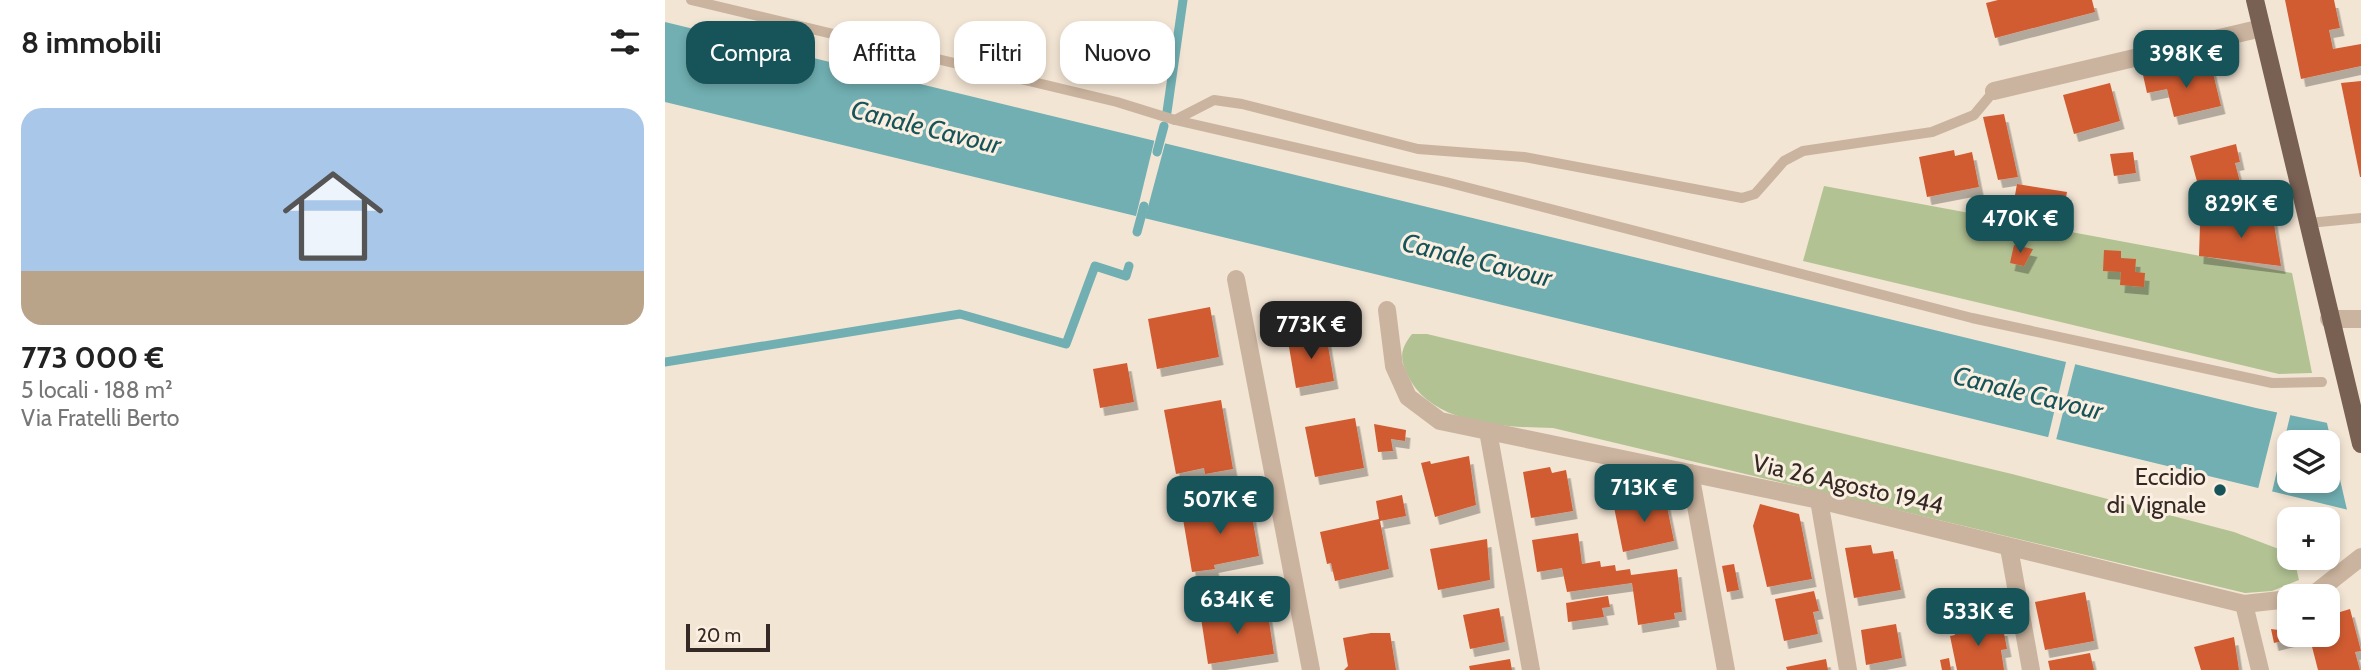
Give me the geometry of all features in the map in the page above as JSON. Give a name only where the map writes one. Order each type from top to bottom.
[{"type":"main road","points":[[2255,0],[2361,444]]},
{"type":"street","points":[[1994,91],[2262,27]]},
{"type":"street","points":[[1236,279],[1311,670]]},
{"type":"street","name":"Via 26 Agosto 1944","points":[[1387,310],[1394,366],[1408,397],[1440,421],[1819,500],[2244,604],[2277,600]]},
{"type":"street","points":[[2329,319],[2361,319]]},
{"type":"street","points":[[1488,430],[1531,670]]},
{"type":"street","points":[[1691,473],[1726,670]]},
{"type":"street","points":[[1819,500],[1848,670]]},
{"type":"street","points":[[2009,548],[2031,670]]},
{"type":"street","points":[[2327,584],[2361,557]]},
{"type":"street","points":[[2244,604],[2260,670]]},
{"type":"lane","points":[[691,0],[1104,99],[1175,120],[1446,182],[1972,318],[2272,383],[2322,382]]},
{"type":"lane","points":[[1175,120],[1213,100],[1242,104],[1418,149],[1524,157],[1708,194],[1742,198],[1755,194],[1784,161],[1803,151],[1932,132],[1974,115],[1994,91]]},
{"type":"lane","points":[[2309,223],[2361,218]]},
{"type":"green space","points":[[1824,186],[2292,273],[2312,373],[2279,374],[1803,261]]},
{"type":"green space","points":[[1412,334],[1427,334],[2012,474],[2234,532],[2277,548],[2277,570],[2297,570],[2299,580],[2289,584],[2277,584],[2277,589],[2272,591],[2245,593],[1553,428],[1470,420],[1433,404],[1418,391],[1403,363],[1405,344]]},
{"type":"water","name":"Canale Cavour","points":[[665,22],[686,27],[686,84],[815,84],[815,58],[829,62],[829,84],[921,84],[2256,408],[2361,430],[2361,513],[2278,493],[2340,493],[2340,430],[2277,430],[2277,493],[665,102]]},
{"type":"pier","points":[[1155,138],[1166,140],[1144,222],[1135,220]]},
{"type":"pier","points":[[2067,358],[2076,361],[2055,444],[2047,442]]},
{"type":"pier","points":[[2278,409],[2291,412],[2287,430],[2277,430],[2277,471],[2271,496],[2257,493]]},
{"type":"pier","points":[[2326,419],[2361,426],[2361,517],[2348,514],[2340,479],[2340,430],[2329,430]]},
{"type":"building","points":[[1998,0],[2092,0],[2095,12],[1995,38],[1986,3]]},
{"type":"building","points":[[2285,0],[2334,0],[2340,28],[2329,30],[2333,49],[2361,44],[2361,66],[2301,79]]},
{"type":"building","points":[[2211,65],[2221,106],[2174,117],[2167,89],[2147,93],[2143,75],[2163,70],[2165,76]]},
{"type":"building","points":[[2361,81],[2361,177],[2360,177],[2341,83]]},
{"type":"building","points":[[2110,83],[2120,121],[2074,134],[2063,95]]},
{"type":"building","points":[[2004,114],[2018,177],[1998,180],[1983,117]]},
{"type":"building","points":[[2236,144],[2240,162],[2235,163],[2241,186],[2201,196],[2190,156]]},
{"type":"building","points":[[1954,150],[1955,156],[1972,152],[1979,187],[1927,197],[1919,157]]},
{"type":"building","points":[[2133,152],[2136,173],[2114,176],[2110,154]]},
{"type":"building","points":[[2017,184],[2067,192],[2061,225],[2011,217]]},
{"type":"building","points":[[2272,212],[2281,266],[2199,256],[2200,224]]},
{"type":"building","points":[[2014,245],[2033,249],[2024,266],[2010,263]]},
{"type":"building","points":[[2104,250],[2121,251],[2121,258],[2136,259],[2135,272],[2145,273],[2144,287],[2120,285],[2121,272],[2103,271]]},
{"type":"building","points":[[1210,307],[1219,357],[1157,369],[1148,319]]},
{"type":"building","points":[[1326,334],[1334,381],[1296,388],[1288,341]]},
{"type":"building","points":[[1127,363],[1134,402],[1100,408],[1093,369]]},
{"type":"building","points":[[1221,400],[1233,469],[1205,474],[1204,468],[1176,474],[1164,410]]},
{"type":"building","points":[[1355,418],[1364,468],[1315,477],[1305,427]]},
{"type":"building","points":[[1374,424],[1406,430],[1405,441],[1391,439],[1393,451],[1378,452]]},
{"type":"building","points":[[1469,456],[1476,505],[1435,517],[1421,463],[1430,461],[1431,464]]},
{"type":"building","points":[[1550,467],[1552,473],[1566,470],[1573,511],[1531,518],[1523,472]]},
{"type":"building","points":[[1402,495],[1406,516],[1380,521],[1389,569],[1335,581],[1331,563],[1327,564],[1320,532],[1379,519],[1376,501]]},
{"type":"building","points":[[1665,497],[1674,541],[1623,552],[1614,507]]},
{"type":"building","points":[[1232,504],[1233,508],[1250,505],[1259,556],[1214,565],[1215,569],[1192,572],[1182,513]]},
{"type":"building","points":[[1760,504],[1799,514],[1812,579],[1767,587],[1753,526]]},
{"type":"building","points":[[1578,533],[1582,564],[1600,561],[1601,567],[1615,565],[1616,571],[1630,569],[1631,575],[1677,569],[1682,612],[1674,613],[1675,619],[1638,625],[1632,583],[1567,592],[1562,568],[1537,572],[1532,540]]},
{"type":"building","points":[[1487,539],[1490,580],[1438,590],[1430,549]]},
{"type":"building","points":[[1871,545],[1873,554],[1893,551],[1901,590],[1854,598],[1845,548]]},
{"type":"building","points":[[1734,564],[1739,590],[1727,592],[1722,566]]},
{"type":"building","points":[[1814,591],[1819,611],[1813,612],[1818,634],[1784,641],[1775,599]]},
{"type":"building","points":[[2085,592],[2094,641],[2045,650],[2035,602]]},
{"type":"building","points":[[1608,596],[1610,607],[1602,608],[1604,617],[1568,622],[1566,603]]},
{"type":"building","points":[[1267,608],[1274,654],[1208,664],[1201,618]]},
{"type":"building","points":[[1499,608],[1505,642],[1470,649],[1463,615]]},
{"type":"building","points":[[2350,609],[2361,651],[2355,652],[2360,670],[2318,670],[2312,647],[2340,647],[2340,612]]},
{"type":"building","points":[[1971,623],[1972,629],[2003,628],[2007,649],[2001,650],[2004,670],[1957,670],[1950,636],[1955,635],[1953,627]]},
{"type":"building","points":[[1896,624],[1902,658],[1866,665],[1861,630]]},
{"type":"building","points":[[2271,629],[2277,630],[2277,642],[2274,643]]},
{"type":"building","points":[[1390,633],[1396,670],[1344,670],[1348,666],[1343,638]]},
{"type":"building","points":[[2234,637],[2239,670],[2201,670],[2194,647]]},
{"type":"building","points":[[2090,653],[2094,670],[2050,670],[2048,661]]},
{"type":"building","points":[[1949,658],[1951,670],[1942,670],[1940,660]]},
{"type":"building","points":[[1510,659],[1512,670],[1470,670],[1469,666]]},
{"type":"building","points":[[1826,659],[1828,670],[1787,670],[1786,667]]},
{"type":"waterway","points":[[1167,112],[1183,0]]},
{"type":"waterway","points":[[1157,152],[1164,126]]},
{"type":"waterway","points":[[1137,232],[1144,206]]},
{"type":"waterway","points":[[665,362],[960,314],[1066,344],[1095,266],[1126,276],[1129,266]]},
{"type":"place","name":"Eccidio di Vignale","points":[[2220,490]]}]
